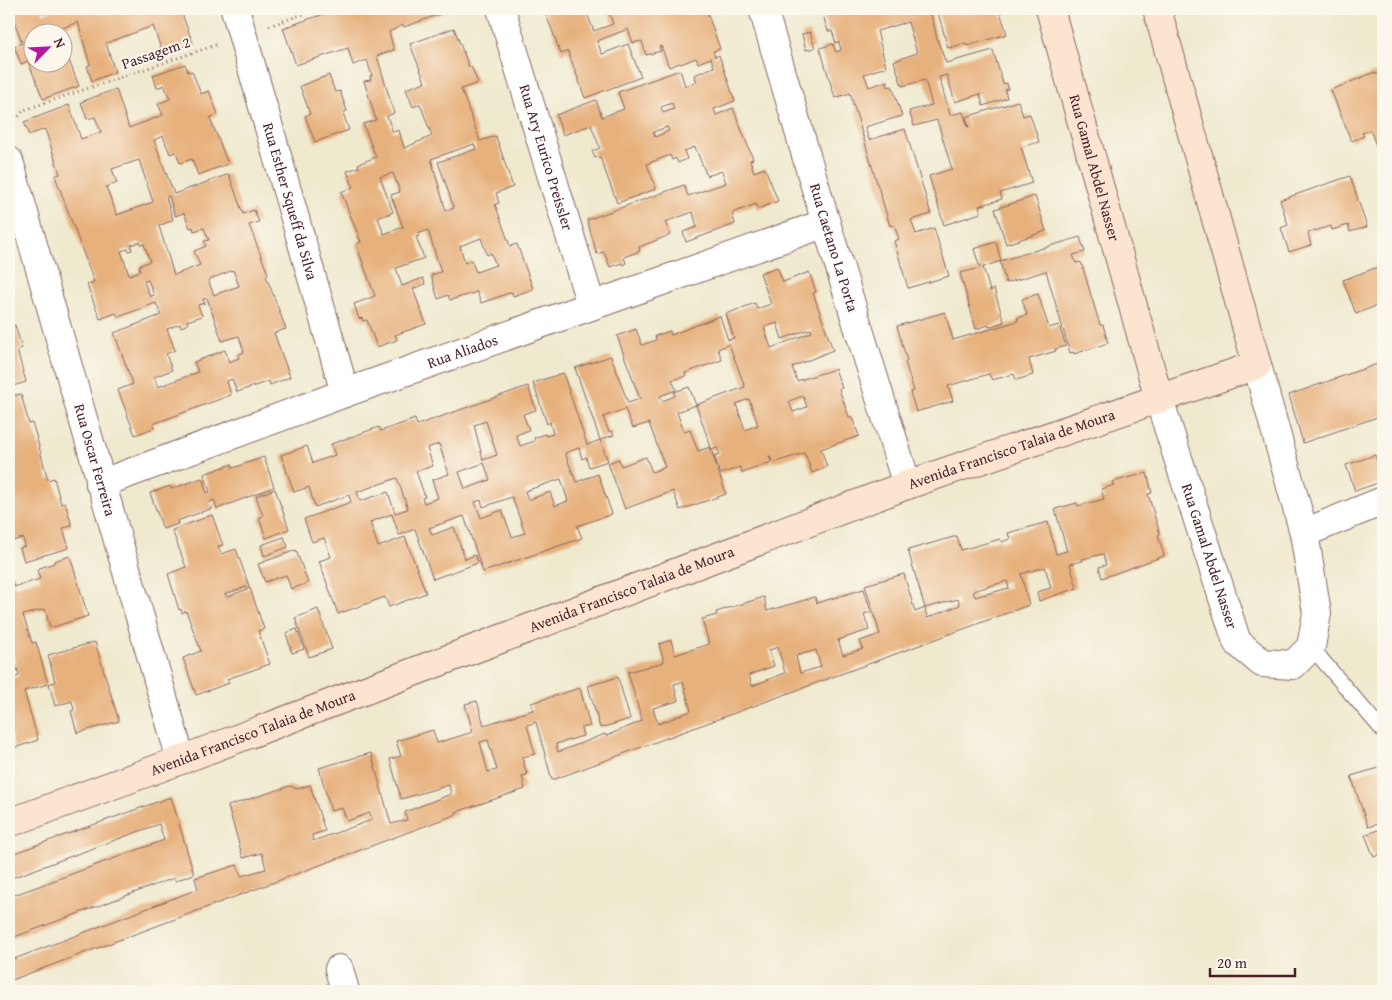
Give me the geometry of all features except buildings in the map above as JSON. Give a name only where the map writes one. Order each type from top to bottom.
[{"type":"street","name":"Rua Esther Squeff da Silva","points":[[235,9],[345,393]]},
{"type":"street","name":"Rua Ary Eurico Preissler","points":[[500,9],[591,305]]},
{"type":"street","name":"Rua Caetano La Porta","points":[[764,9],[826,223],[907,485]]},
{"type":"street","name":"Rua Gamal Abdel Nasser","points":[[1050,9],[1160,399],[1237,642],[1262,663],[1293,665],[1311,647]]},
{"type":"street","points":[[1157,9],[1304,533],[1317,613],[1311,647]]},
{"type":"street","name":"Rua Oscar Ferreira","points":[[9,162],[100,484],[181,760]]},
{"type":"street","name":"Rua Aliados","points":[[100,484],[345,393],[826,223]]},
{"type":"street","name":"Avenida Francisco Talaia de Moura","points":[[9,823],[181,760],[907,485],[1257,365]]},
{"type":"street","points":[[1304,533],[1383,501]]},
{"type":"lane","points":[[1311,647],[1383,731]]},
{"type":"path","name":"Passagem 2","points":[[9,128],[24,110],[318,9]]}]
